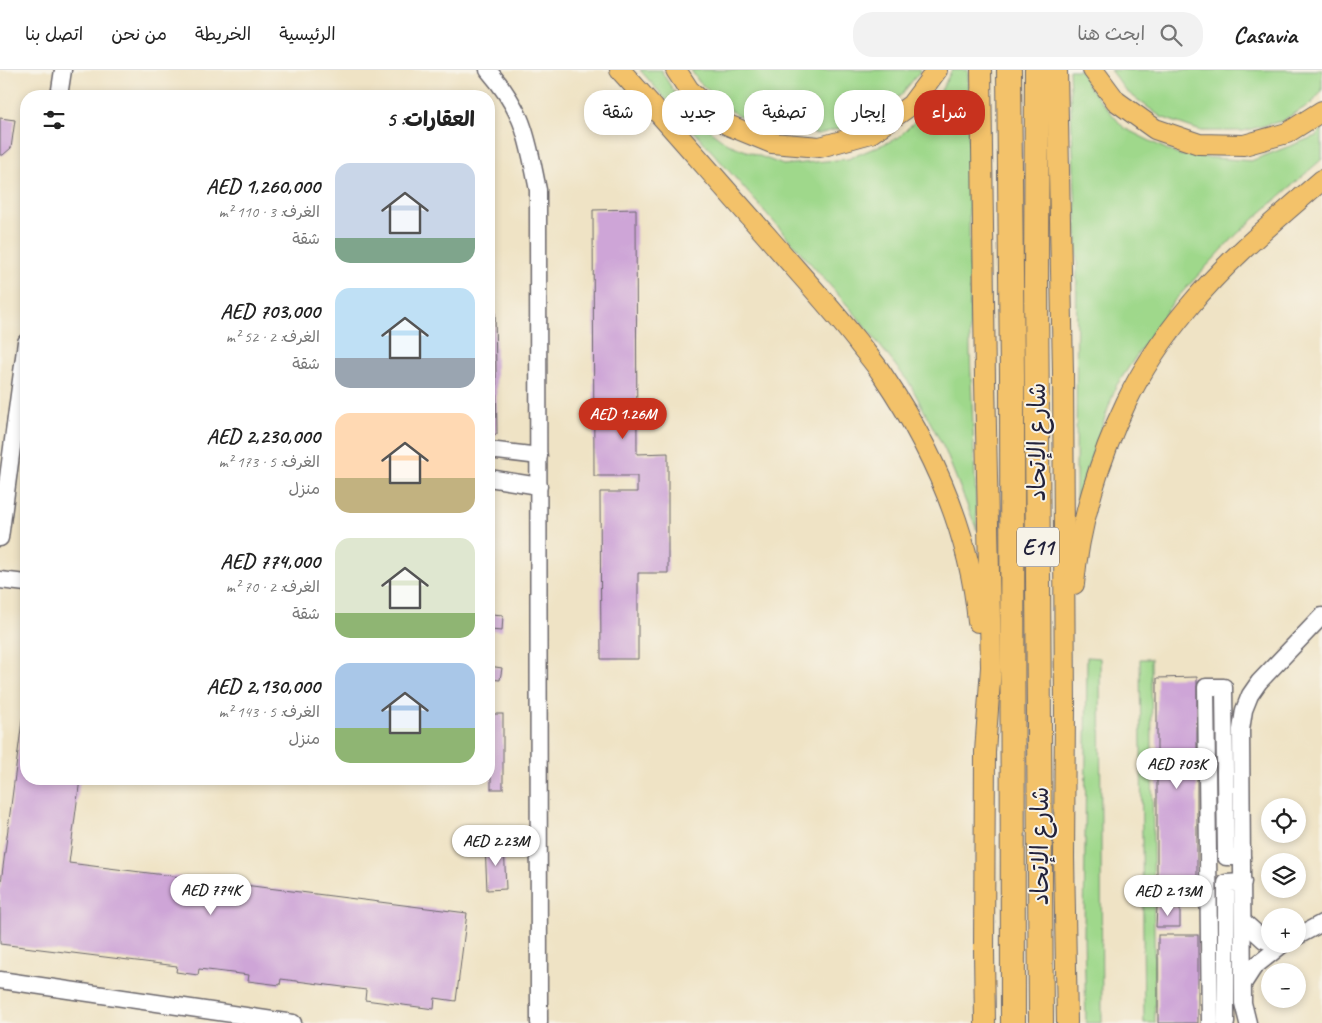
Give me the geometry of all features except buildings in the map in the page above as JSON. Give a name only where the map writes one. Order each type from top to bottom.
[{"type":"highway","name":"شارع الإتحاد","points":[[1009,70],[1012,395],[1012,1023]]},
{"type":"highway","name":"شارع الإتحاد","points":[[1036,70],[1042,1023]]},
{"type":"main road","points":[[620,70],[837,316],[882,373],[918,432],[945,489],[967,554],[976,601],[982,657],[985,752],[985,1023]]},
{"type":"main road","points":[[676,70],[689,90],[728,125],[772,143],[820,147],[871,133],[911,105],[938,70]]},
{"type":"main road","points":[[981,70],[991,667],[985,752]]},
{"type":"main road","points":[[1057,70],[1063,382],[1064,857],[1067,1023]]},
{"type":"main road","points":[[1094,70],[1116,101],[1155,129],[1199,144],[1244,145],[1287,133],[1322,111]]},
{"type":"main road","points":[[1065,708],[1075,574],[1082,537],[1090,502],[1107,450],[1126,402],[1153,356],[1188,308],[1228,264],[1322,180]]},
{"type":"street","points":[[60,90],[63,70]]},
{"type":"street","points":[[488,70],[500,84],[520,119],[531,155],[538,190],[539,1023]]},
{"type":"street","points":[[0,538],[20,408]]},
{"type":"street","points":[[495,451],[539,456]]},
{"type":"street","points":[[495,479],[539,486]]},
{"type":"street","points":[[0,580],[20,582]]},
{"type":"street","points":[[1248,1023],[1243,1003],[1241,730],[1244,710],[1250,695],[1259,682],[1322,616]]},
{"type":"street","points":[[1210,1023],[1206,687],[1224,686],[1226,857],[1242,857]]},
{"type":"street","points":[[1226,1023],[1226,882],[1242,882]]},
{"type":"street","points":[[1243,922],[1261,937]]},
{"type":"street","points":[[1306,932],[1322,923]]},
{"type":"street","points":[[1243,984],[1254,967],[1268,953]]},
{"type":"street","points":[[0,980],[294,1023]]},
{"type":"green space","points":[[640,70],[662,70],[673,90],[662,90],[662,95]]},
{"type":"green space","points":[[691,70],[921,70],[904,91],[834,90],[834,130],[824,133],[824,90],[744,90],[744,118],[734,113],[734,90],[708,90],[699,82]]},
{"type":"green space","points":[[952,70],[968,70],[968,90],[941,90]]},
{"type":"green space","points":[[1069,70],[1081,70],[1087,85],[1124,128],[1178,155],[1251,161],[1316,136],[1322,129],[1322,159],[1237,234],[1173,302],[1116,386],[1076,500],[1077,232]]},
{"type":"green space","points":[[1110,70],[1322,70],[1322,91],[1312,103],[1282,121],[1243,131],[1201,131],[1161,117],[1126,91]]},
{"type":"green space","points":[[914,122],[914,135],[968,135],[970,352],[977,530],[945,450],[910,384],[856,315],[697,135],[716,135],[728,144],[783,165],[848,159],[904,135],[904,132]]},
{"type":"green space","points":[[1087,657],[1100,658],[1102,1023],[1086,1023],[1084,934]]},
{"type":"green space","points":[[1140,659],[1151,659],[1155,1023],[1144,1023]]}]
